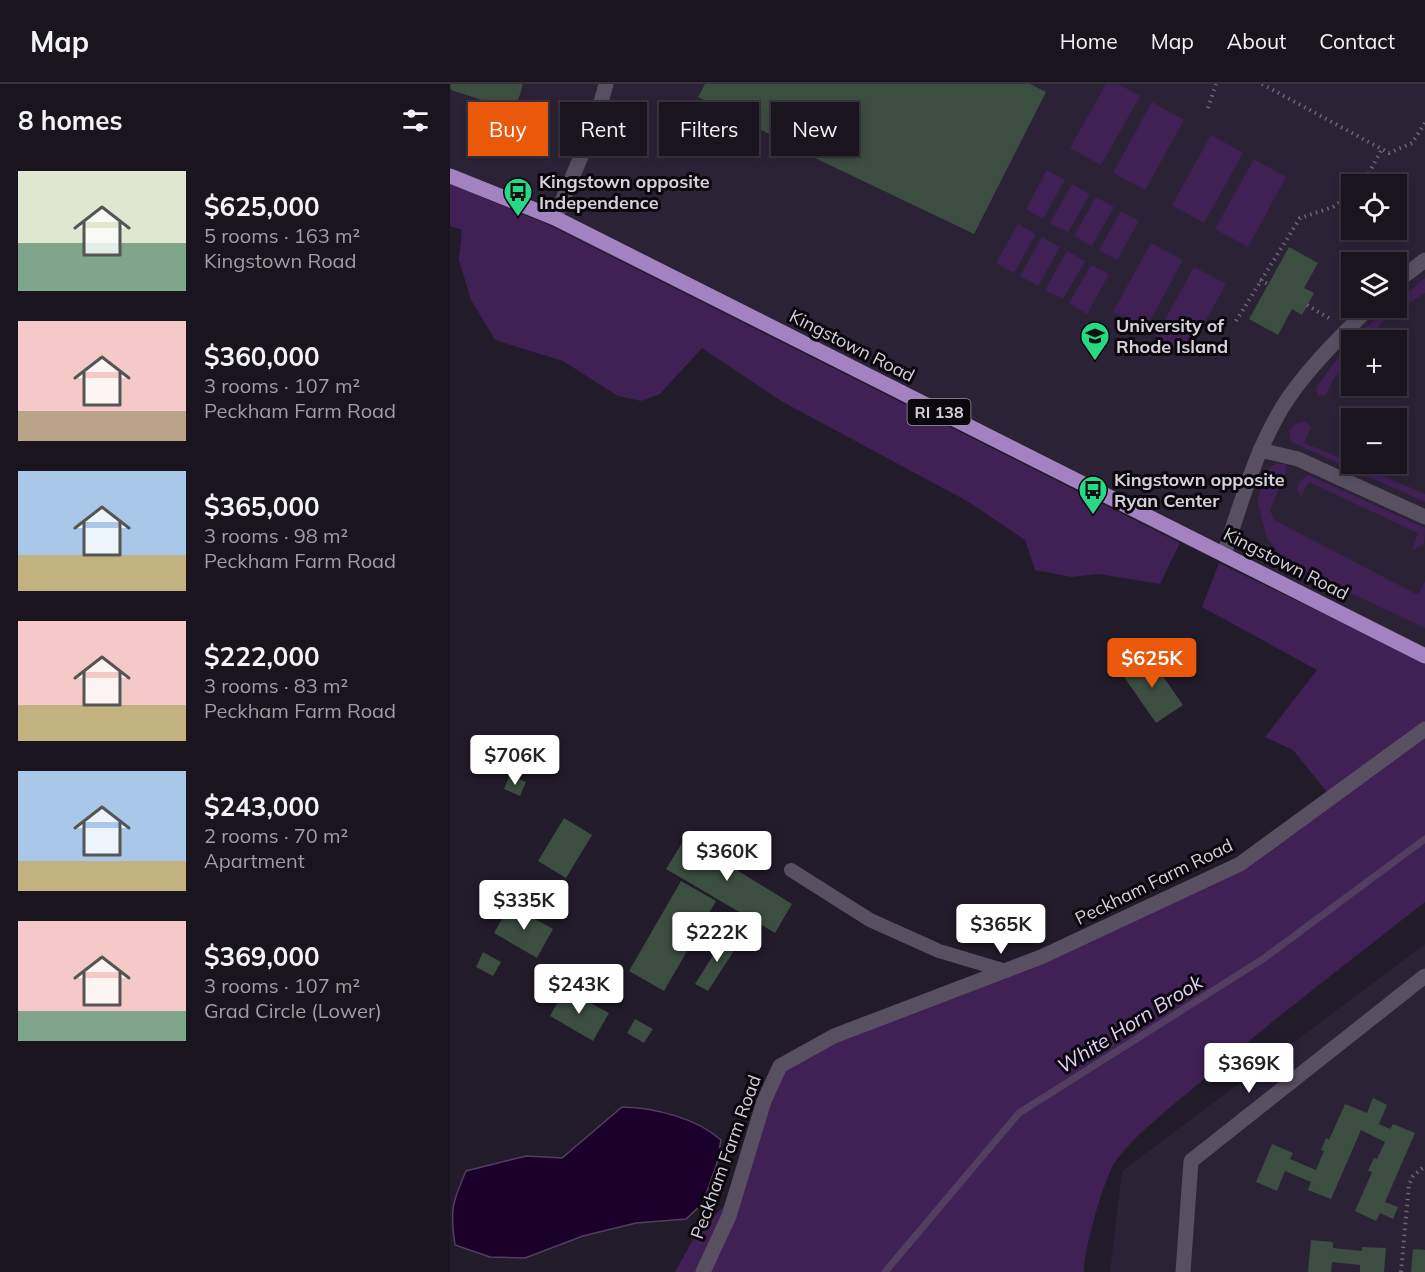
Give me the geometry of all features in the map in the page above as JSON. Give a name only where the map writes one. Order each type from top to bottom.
[{"type":"main road","name":"Kingstown Road","points":[[450,176],[555,218],[1425,656]]},
{"type":"street","points":[[555,218],[596,121],[606,84]]},
{"type":"street","points":[[1407,274],[1425,260]]},
{"type":"street","points":[[1224,554],[1260,450],[1289,398],[1324,353],[1359,318]]},
{"type":"street","points":[[1260,450],[1298,459],[1425,517]]},
{"type":"street","name":"Peckham Farm Road","points":[[703,1272],[729,1216],[764,1101],[780,1066],[805,1050],[834,1036],[1041,957],[1240,864],[1425,729]]},
{"type":"street","points":[[1183,1272],[1191,1161],[1425,976]]},
{"type":"lane","points":[[791,870],[870,920],[939,951],[1006,971]]},
{"type":"path","points":[[1208,108],[1216,84]]},
{"type":"path","points":[[1263,84],[1389,153],[1412,143],[1425,123]]},
{"type":"path","points":[[1368,174],[1382,149]]},
{"type":"path","points":[[1236,321],[1300,218],[1333,207],[1341,202]]},
{"type":"path","points":[[1260,280],[1268,284]]},
{"type":"path","points":[[1307,305],[1348,329]]},
{"type":"path","points":[[1401,1272],[1409,1185],[1413,1176],[1425,1166]]},
{"type":"shaded area","name":"University of Rhode Island","points":[[450,84],[1425,84],[1425,656],[555,218],[450,176]]},
{"type":"shaded area","points":[[1106,84],[1118,84],[1140,96],[1101,165],[1070,148]]},
{"type":"shaded area","points":[[1152,102],[1184,120],[1145,190],[1113,173]]},
{"type":"shaded area","points":[[1211,135],[1243,153],[1204,223],[1172,205]]},
{"type":"shaded area","points":[[1254,159],[1286,177],[1248,247],[1215,229]]},
{"type":"shaded area","points":[[1047,170],[1065,180],[1043,219],[1026,209]]},
{"type":"shaded area","points":[[450,184],[549,225],[1180,543],[1160,584],[1099,574],[1072,577],[1035,570],[1025,540],[967,501],[781,401],[702,348],[660,394],[641,401],[618,396],[563,361],[495,340],[471,300],[459,260],[462,230],[450,226]]},
{"type":"shaded area","points":[[1072,184],[1090,194],[1068,232],[1050,223]]},
{"type":"shaded area","points":[[1096,197],[1114,207],[1092,246],[1074,236]]},
{"type":"shaded area","points":[[1121,211],[1139,221],[1117,260],[1099,250]]},
{"type":"shaded area","points":[[1018,224],[1036,234],[1014,273],[996,263]]},
{"type":"shaded area","points":[[1042,237],[1060,247],[1038,286],[1020,276]]},
{"type":"shaded area","points":[[1151,243],[1183,260],[1145,330],[1113,312]]},
{"type":"shaded area","points":[[1067,251],[1085,261],[1063,299],[1045,290]]},
{"type":"shaded area","points":[[1091,265],[1109,274],[1087,314],[1069,303]]},
{"type":"shaded area","points":[[1194,267],[1226,284],[1187,354],[1156,336]]},
{"type":"shaded area","points":[[1425,278],[1425,293],[1407,305],[1407,293]]},
{"type":"shaded area","points":[[1377,318],[1386,318],[1376,330],[1363,330]]},
{"type":"shaded area","points":[[1341,354],[1341,370],[1326,395],[1318,396],[1316,388]]},
{"type":"shaded area","points":[[1305,421],[1311,427],[1304,443],[1341,459],[1341,464],[1291,442],[1289,431],[1295,424]]},
{"type":"shaded area","points":[[1276,464],[1285,464],[1287,470],[1270,510],[1274,520],[1418,595],[1425,581],[1425,628],[1285,562],[1267,538],[1257,500],[1268,469]]},
{"type":"shaded area","points":[[1362,474],[1378,474],[1425,494],[1425,502]]},
{"type":"shaded area","points":[[1308,475],[1425,528],[1424,544],[1412,550],[1418,533],[1309,482],[1301,496],[1297,490],[1299,482]]},
{"type":"shaded area","points":[[1219,563],[1425,663],[1425,902],[1253,1038],[1135,1139],[1117,1159],[1106,1181],[1087,1247],[1084,1272],[675,1272],[697,1232],[733,1198],[778,1067],[1041,954],[1234,865],[1327,792],[1293,750],[1265,737],[1317,670],[1202,607]]},
{"type":"shaded area","points":[[1425,944],[1425,1272],[1110,1272],[1122,1171]]},
{"type":"shaded area","points":[[622,1107],[648,1109],[688,1120],[721,1140],[717,1163],[703,1203],[686,1219],[636,1223],[583,1236],[525,1258],[490,1257],[455,1245],[453,1207],[466,1171],[526,1156],[562,1158]]},
{"type":"building","points":[[450,84],[523,84],[518,102],[488,102],[451,90]]},
{"type":"building","points":[[705,84],[1030,84],[1046,92],[974,234],[811,156],[859,156],[859,102],[771,102],[771,135],[759,129],[759,102],[708,102],[698,97]]},
{"type":"building","points":[[1289,247],[1318,263],[1304,288],[1314,293],[1302,315],[1292,309],[1278,335],[1249,319]]},
{"type":"building","points":[[1149,656],[1183,705],[1156,723],[1122,674]]},
{"type":"building","points":[[510,775],[526,782],[520,796],[504,789]]},
{"type":"building","points":[[564,818],[592,835],[566,878],[538,861]]},
{"type":"building","points":[[690,830],[732,855],[727,864],[792,904],[775,933],[666,869]]},
{"type":"building","points":[[681,881],[716,901],[664,991],[629,971]]},
{"type":"building","points":[[510,905],[553,929],[537,958],[494,933]]},
{"type":"building","points":[[726,935],[739,943],[708,991],[695,984]]},
{"type":"building","points":[[483,952],[501,962],[493,976],[476,967]]},
{"type":"building","points":[[565,989],[609,1013],[593,1041],[550,1016]]},
{"type":"building","points":[[635,1019],[653,1029],[644,1043],[627,1033]]},
{"type":"building","points":[[1373,1098],[1387,1105],[1379,1124],[1390,1129],[1393,1124],[1415,1133],[1385,1202],[1398,1207],[1393,1219],[1380,1213],[1376,1221],[1355,1211],[1372,1172],[1368,1171],[1385,1142],[1361,1130],[1331,1199],[1308,1190],[1311,1182],[1285,1171],[1277,1191],[1256,1182],[1272,1144],[1293,1153],[1290,1159],[1316,1170],[1324,1151],[1321,1150],[1326,1138],[1329,1140],[1345,1104],[1367,1113]]},
{"type":"building","points":[[1311,1240],[1333,1242],[1333,1248],[1362,1251],[1362,1247],[1386,1248],[1384,1272],[1360,1272],[1360,1265],[1332,1262],[1331,1272],[1308,1272]]},
{"type":"building","points":[[1413,1249],[1425,1250],[1425,1272],[1411,1272]]},
{"type":"waterway","name":"White Horn Brook","points":[[885,1272],[1019,1113],[1263,959],[1425,839]]},
{"type":"place","name":"Kingstown opposite Independence","points":[[518,218]]},
{"type":"place","name":"University of Rhode Island","points":[[1095,362]]},
{"type":"place","name":"Kingstown opposite Ryan Center","points":[[1093,516]]}]
